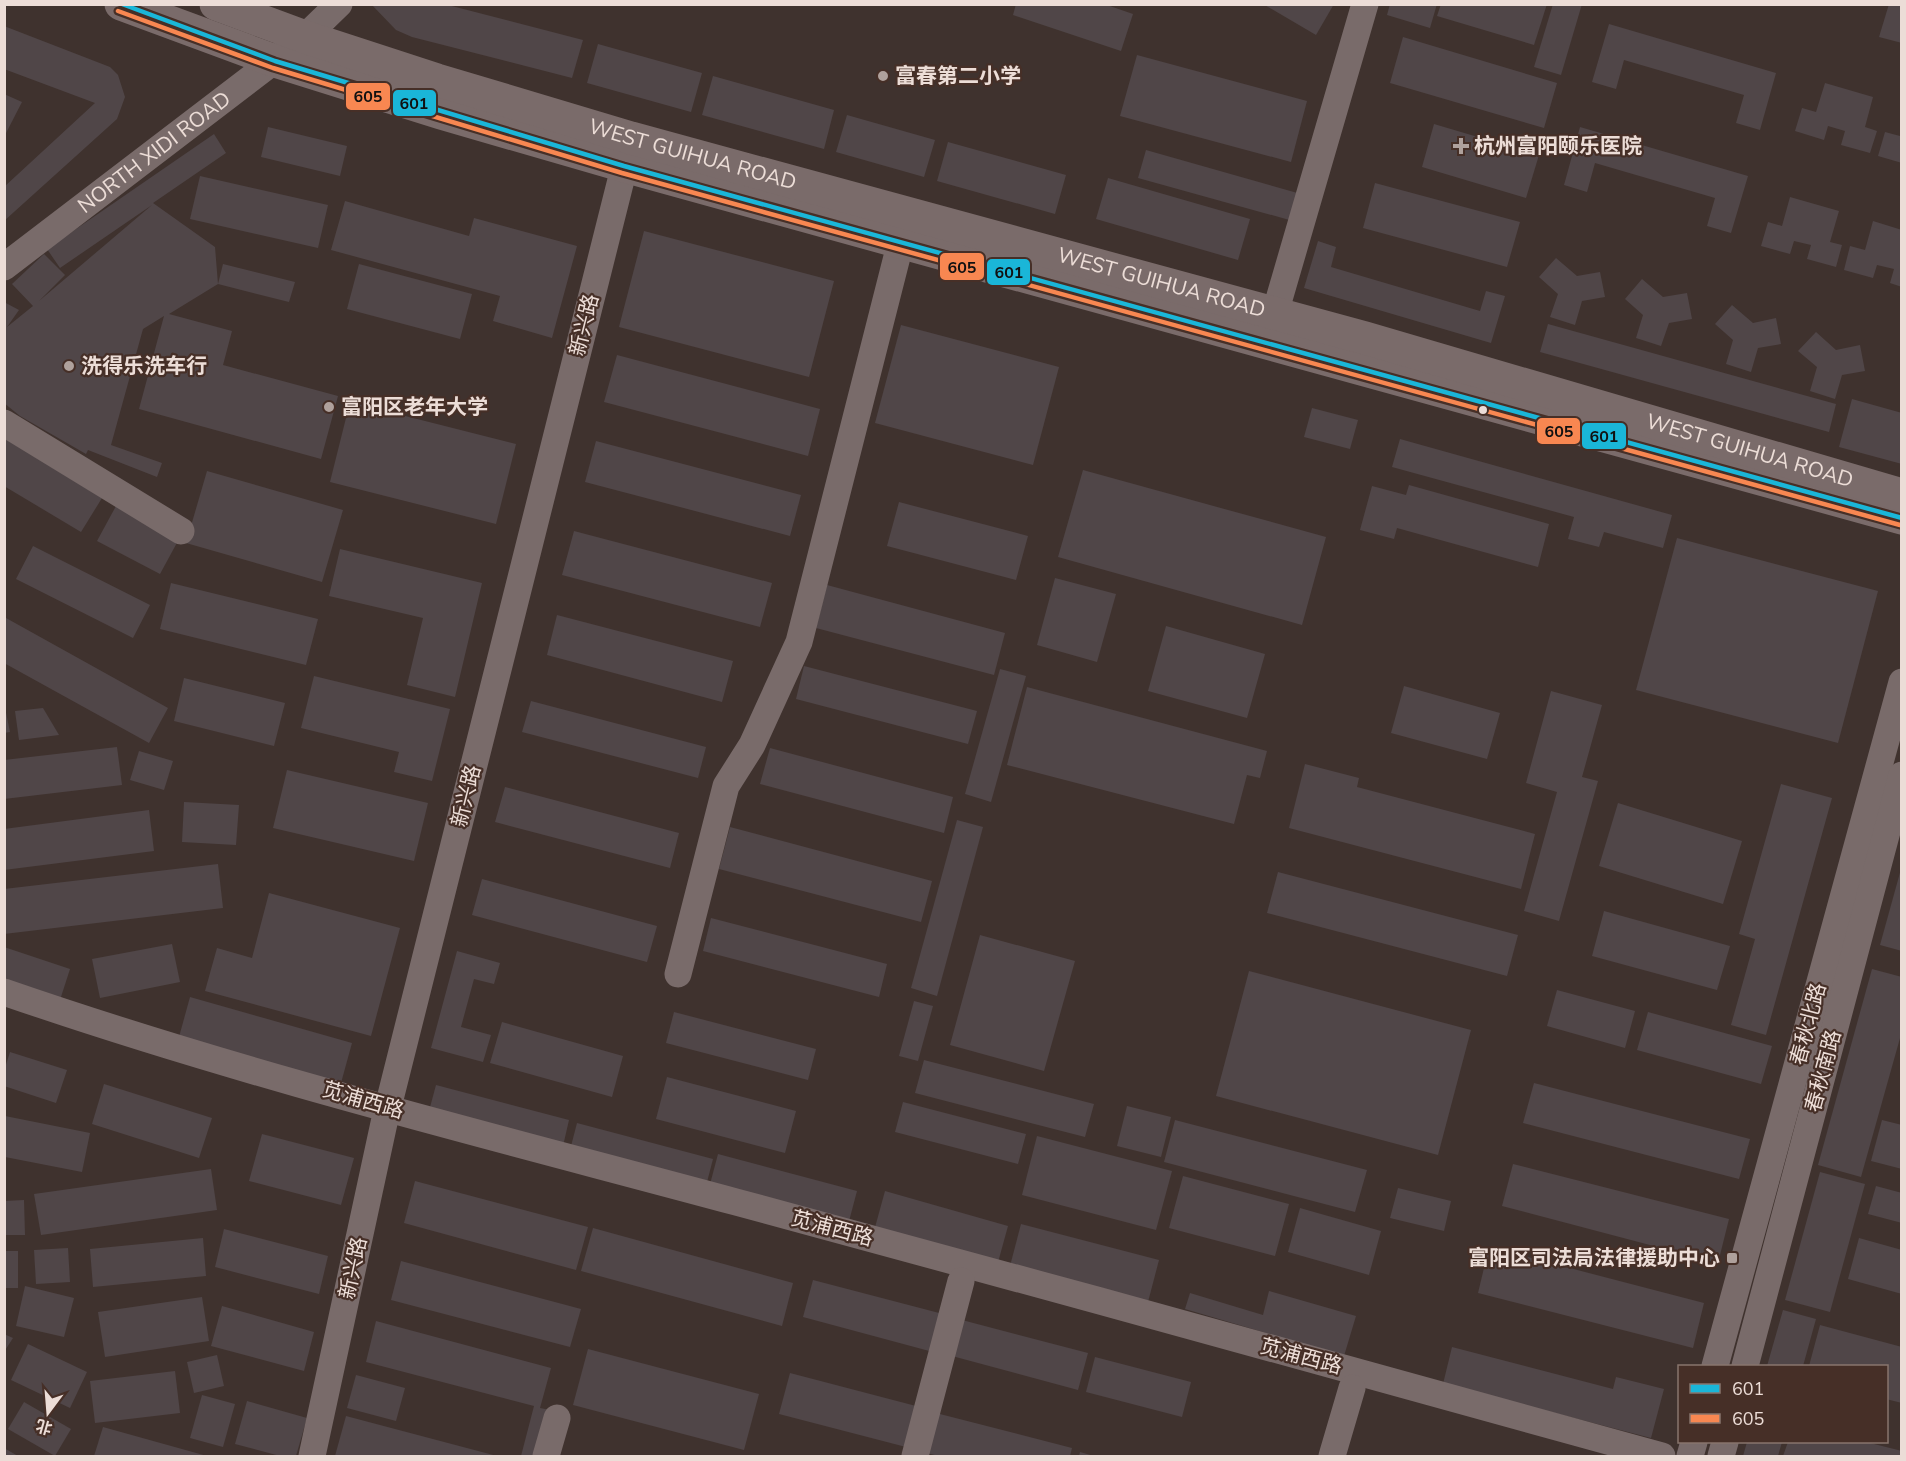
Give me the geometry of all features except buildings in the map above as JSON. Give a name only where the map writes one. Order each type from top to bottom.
[{"type":"main road","name":"WEST GUIHUA ROAD","points":[[121,4],[275,61],[628,152],[1275,313],[1902,495]]},
{"type":"main road","name":"WEST GUIHUA ROAD","points":[[216,4],[628,152],[902,241],[1902,518]]},
{"type":"street","name":"NORTH XIDI ROAD","points":[[4,267],[306,38],[339,4]]},
{"type":"street","points":[[1275,313],[1365,4]]},
{"type":"street","name":"新兴路","points":[[312,1456],[386,1115],[628,152]]},
{"type":"street","points":[[678,974],[726,786],[752,745],[799,642],[902,241]]},
{"type":"street","points":[[4,423],[181,531]]},
{"type":"street","name":"春秋北路","points":[[1715,1365],[1902,682]]},
{"type":"street","name":"春秋南路","points":[[1745,1365],[1902,776]]},
{"type":"street","name":"苋浦西路","points":[[4,992],[126,1034],[386,1115],[961,1281],[1594,1456]]},
{"type":"street","name":"苋浦西路","points":[[4,1010],[124,1052],[386,1115],[981,1268],[1662,1456]]},
{"type":"street","points":[[915,1456],[961,1281]]},
{"type":"street","points":[[1332,1456],[1352,1388]]},
{"type":"street","points":[[546,1456],[557,1418]]},
{"type":"transit line","name":"601","points":[[122,4],[275,61],[624,166],[1902,518]]},
{"type":"transit line","name":"605","points":[[118,11],[273,68],[622,173],[1900,525]]},
{"type":"place","name":"富春第二小学","points":[[883,76]]},
{"type":"place","name":"杭州富阳颐乐医院","points":[[1461,146]]},
{"type":"place","name":"洗得乐洗车行","points":[[69,366]]},
{"type":"place","name":"富阳区老年大学","points":[[329,407]]},
{"type":"place","name":"富阳区司法局法律援助中心","points":[[1732,1258]]}]
